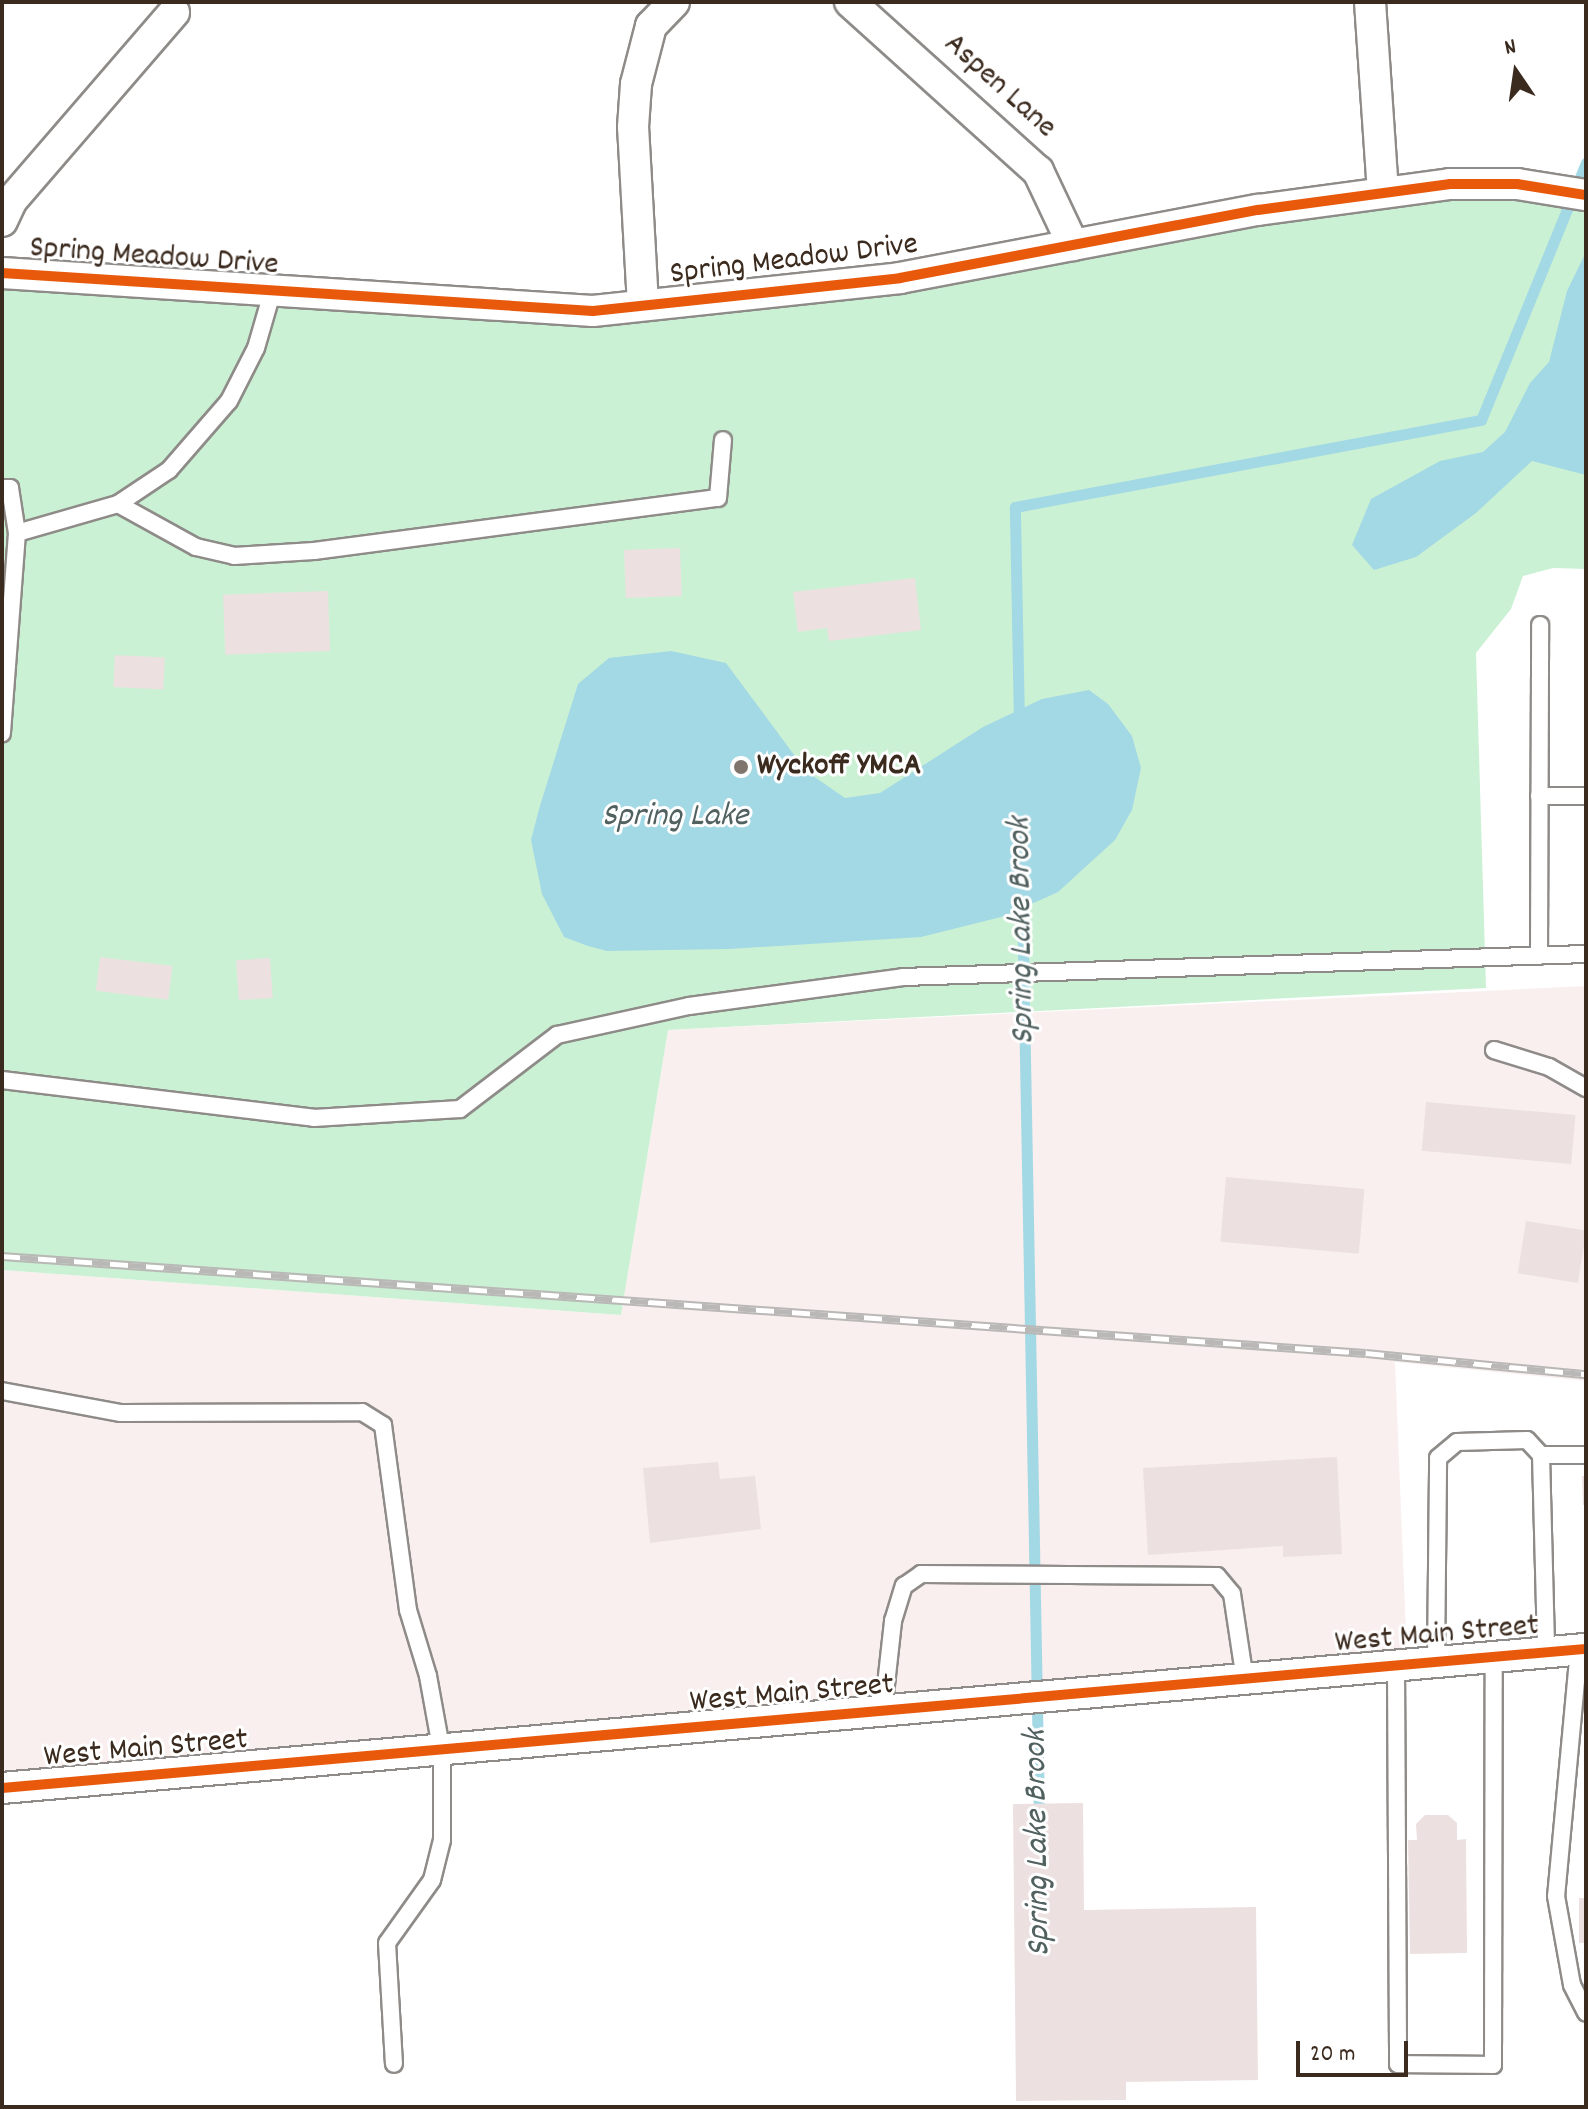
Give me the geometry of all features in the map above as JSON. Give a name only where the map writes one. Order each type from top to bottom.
[{"type":"street","points":[[643,305],[633,127],[636,84],[651,26],[674,2]]},
{"type":"street","name":"Aspen Lane","points":[[850,2],[1038,171],[1073,245]]},
{"type":"street","points":[[1370,2],[1383,192]]},
{"type":"street","points":[[2,221],[12,200],[174,12]]},
{"type":"street","name":"Spring Meadow Drive","points":[[2,273],[272,293],[593,311],[900,278],[1383,192],[1450,184],[1517,184],[1586,195]]},
{"type":"street","name":"West Main Street","points":[[2,1788],[442,1753],[1582,1649]]},
{"type":"lane","points":[[17,533],[118,504],[169,470],[229,401],[256,348],[272,293]]},
{"type":"lane","points":[[118,504],[196,547],[234,556],[314,551],[718,498],[723,440]]},
{"type":"lane","points":[[2,488],[10,488],[17,533],[2,733]]},
{"type":"lane","points":[[1539,956],[1540,625]]},
{"type":"lane","points":[[1539,796],[1586,796]]},
{"type":"lane","points":[[2,1080],[314,1118],[460,1109],[557,1035],[689,1006],[903,977],[1586,954]]},
{"type":"lane","points":[[1494,1050],[1549,1067],[1586,1088]]},
{"type":"lane","points":[[2,1391],[121,1413],[362,1412],[383,1425],[408,1610],[428,1676],[442,1753],[442,1840],[432,1880],[387,1943],[394,2064]]},
{"type":"lane","points":[[1436,1662],[1438,1458],[1457,1442],[1527,1440],[1541,1455],[1546,1652]]},
{"type":"lane","points":[[1541,1455],[1586,1455]]},
{"type":"lane","points":[[883,1712],[893,1621],[904,1586],[921,1574],[1217,1576],[1232,1594],[1245,1680]]},
{"type":"lane","points":[[1582,1649],[1579,1721],[1556,1896],[1572,1985],[1586,2013]]},
{"type":"lane","points":[[1396,1666],[1398,2064],[1493,2065],[1494,1657]]},
{"type":"shaded area","points":[[1586,986],[1586,1381],[1395,1362],[1407,1658],[2,1781],[2,1270],[621,1315],[668,1030]]},
{"type":"green space","name":"Wyckoff YMCA","points":[[1495,187],[1586,209],[1586,569],[1553,568],[1523,576],[1511,609],[1476,653],[1486,988],[668,1030],[621,1315],[2,1270],[2,276],[639,316]]},
{"type":"water","points":[[1586,252],[1586,475],[1532,461],[1476,513],[1416,557],[1374,570],[1352,545],[1371,499],[1440,461],[1483,452],[1505,432],[1530,383],[1549,362],[1567,291]]},
{"type":"water","name":"Spring Lake","points":[[671,651],[726,663],[806,771],[845,798],[880,793],[983,727],[1042,699],[1089,690],[1108,704],[1132,736],[1141,768],[1132,810],[1115,840],[1058,892],[1005,916],[921,937],[728,949],[607,951],[588,946],[564,937],[542,894],[531,840],[539,809],[578,684],[609,658]]},
{"type":"building","points":[[680,548],[682,596],[626,598],[624,550]]},
{"type":"building","points":[[915,578],[921,630],[829,641],[827,628],[798,632],[793,592]]},
{"type":"building","points":[[328,591],[330,651],[225,655],[223,595]]},
{"type":"building","points":[[115,655],[165,658],[163,690],[113,687]]},
{"type":"building","points":[[100,957],[172,966],[168,1000],[96,991]]},
{"type":"building","points":[[270,958],[273,998],[239,1000],[236,960]]},
{"type":"building","points":[[1426,1102],[1575,1115],[1571,1164],[1422,1151]]},
{"type":"building","points":[[1226,1177],[1364,1189],[1359,1254],[1220,1242]]},
{"type":"building","points":[[1526,1221],[1586,1231],[1578,1283],[1518,1273]]},
{"type":"building","points":[[1337,1457],[1342,1554],[1283,1557],[1283,1546],[1148,1555],[1143,1468]]},
{"type":"building","points":[[718,1462],[720,1479],[755,1476],[761,1529],[650,1543],[643,1468]]},
{"type":"building","points":[[1582,1476],[1586,1476],[1586,1505],[1583,1505]]},
{"type":"building","points":[[1083,1803],[1084,1910],[1256,1907],[1258,2080],[1126,2082],[1126,2100],[1016,2101],[1013,1804]]},
{"type":"building","points":[[1425,1815],[1448,1815],[1457,1823],[1457,1840],[1466,1839],[1467,1953],[1410,1954],[1408,1840],[1417,1840],[1416,1824]]},
{"type":"building","points":[[1579,1898],[1586,1898],[1586,1943],[1579,1943]]},
{"type":"waterway","name":"Spring Lake Brook","points":[[1019,723],[1015,507],[1481,420],[1586,163]]},
{"type":"waterway","name":"Spring Lake Brook","points":[[1022,896],[1039,1818]]},
{"type":"railway","points":[[2,1256],[1366,1353],[1586,1374]]},
{"type":"cycle path","points":[[2,273],[593,311],[900,278],[1258,210],[1450,184],[1517,184],[1586,195]]},
{"type":"cycle path","points":[[2,1788],[1586,1649]]},
{"type":"place","name":"Wyckoff YMCA","points":[[741,767]]}]
